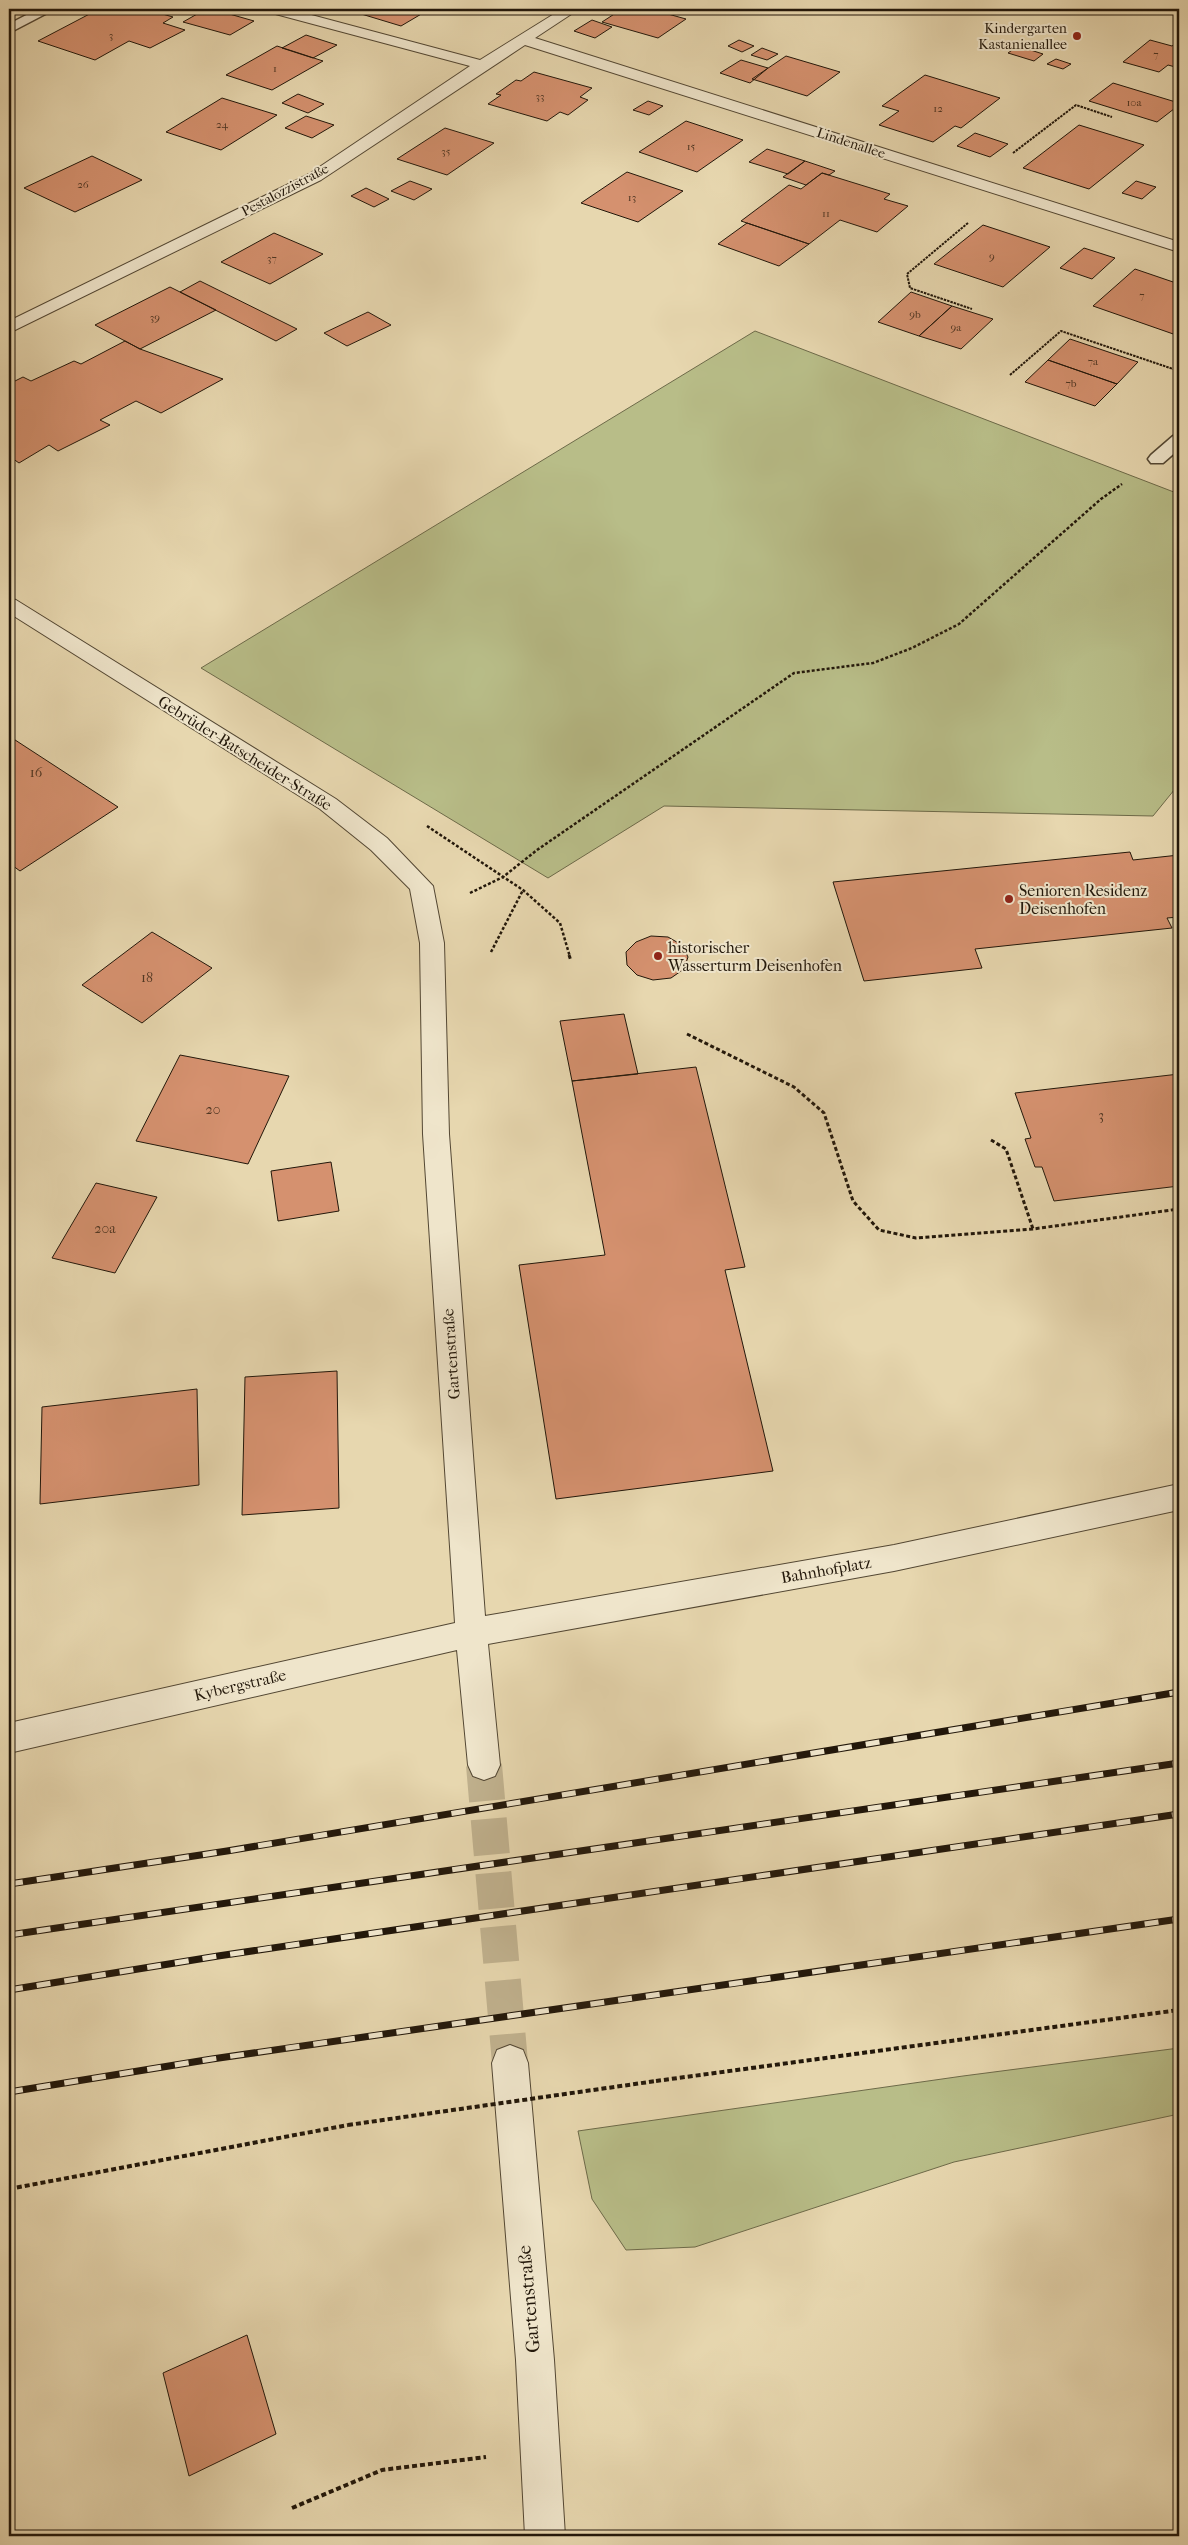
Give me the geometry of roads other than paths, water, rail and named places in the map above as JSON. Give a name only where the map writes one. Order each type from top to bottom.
[{"type":"street","points":[[273,9],[482,66]]},
{"type":"street","name":"Pestalozzistraße","points":[[9,328],[315,177],[522,39],[572,9]]},
{"type":"street","name":"Lindenallee","points":[[522,39],[1179,247]]},
{"type":"street","name":"Gebrüder-Batscheider-Straße","points":[[9,604],[328,804],[379,844],[421,886],[432,943]]},
{"type":"street","name":"Gartenstraße","points":[[432,943],[436,1134],[471,1633],[484,1765]]},
{"type":"street","name":"Bahnhofplatz","points":[[471,1633],[894,1558],[1179,1497]]},
{"type":"street","name":"Kybergstraße","points":[[9,1738],[471,1633]]},
{"type":"street","name":"Gartenstraße","points":[[510,2063],[535,2360],[545,2536]]},
{"type":"lane","points":[[9,29],[48,9]]},
{"type":"lane","points":[[1157,460],[1179,440]]},
{"type":"tunnel","points":[[484,1765],[510,2063]]},
{"type":"railway","points":[[9,1884],[227,1851],[1179,1692]]},
{"type":"railway","points":[[9,1935],[1179,1763]]},
{"type":"railway","points":[[9,1990],[218,1956],[1179,1814]]},
{"type":"railway","points":[[9,2092],[212,2059],[1179,1919]]},
{"type":"place","name":"Kindergarten Kastanienallee","points":[[1077,36]]},
{"type":"place","name":"Senioren Residenz Deisenhofen","points":[[1009,899]]},
{"type":"place","name":"historischer Wasserturm Deisenhofen","points":[[658,956]]}]
